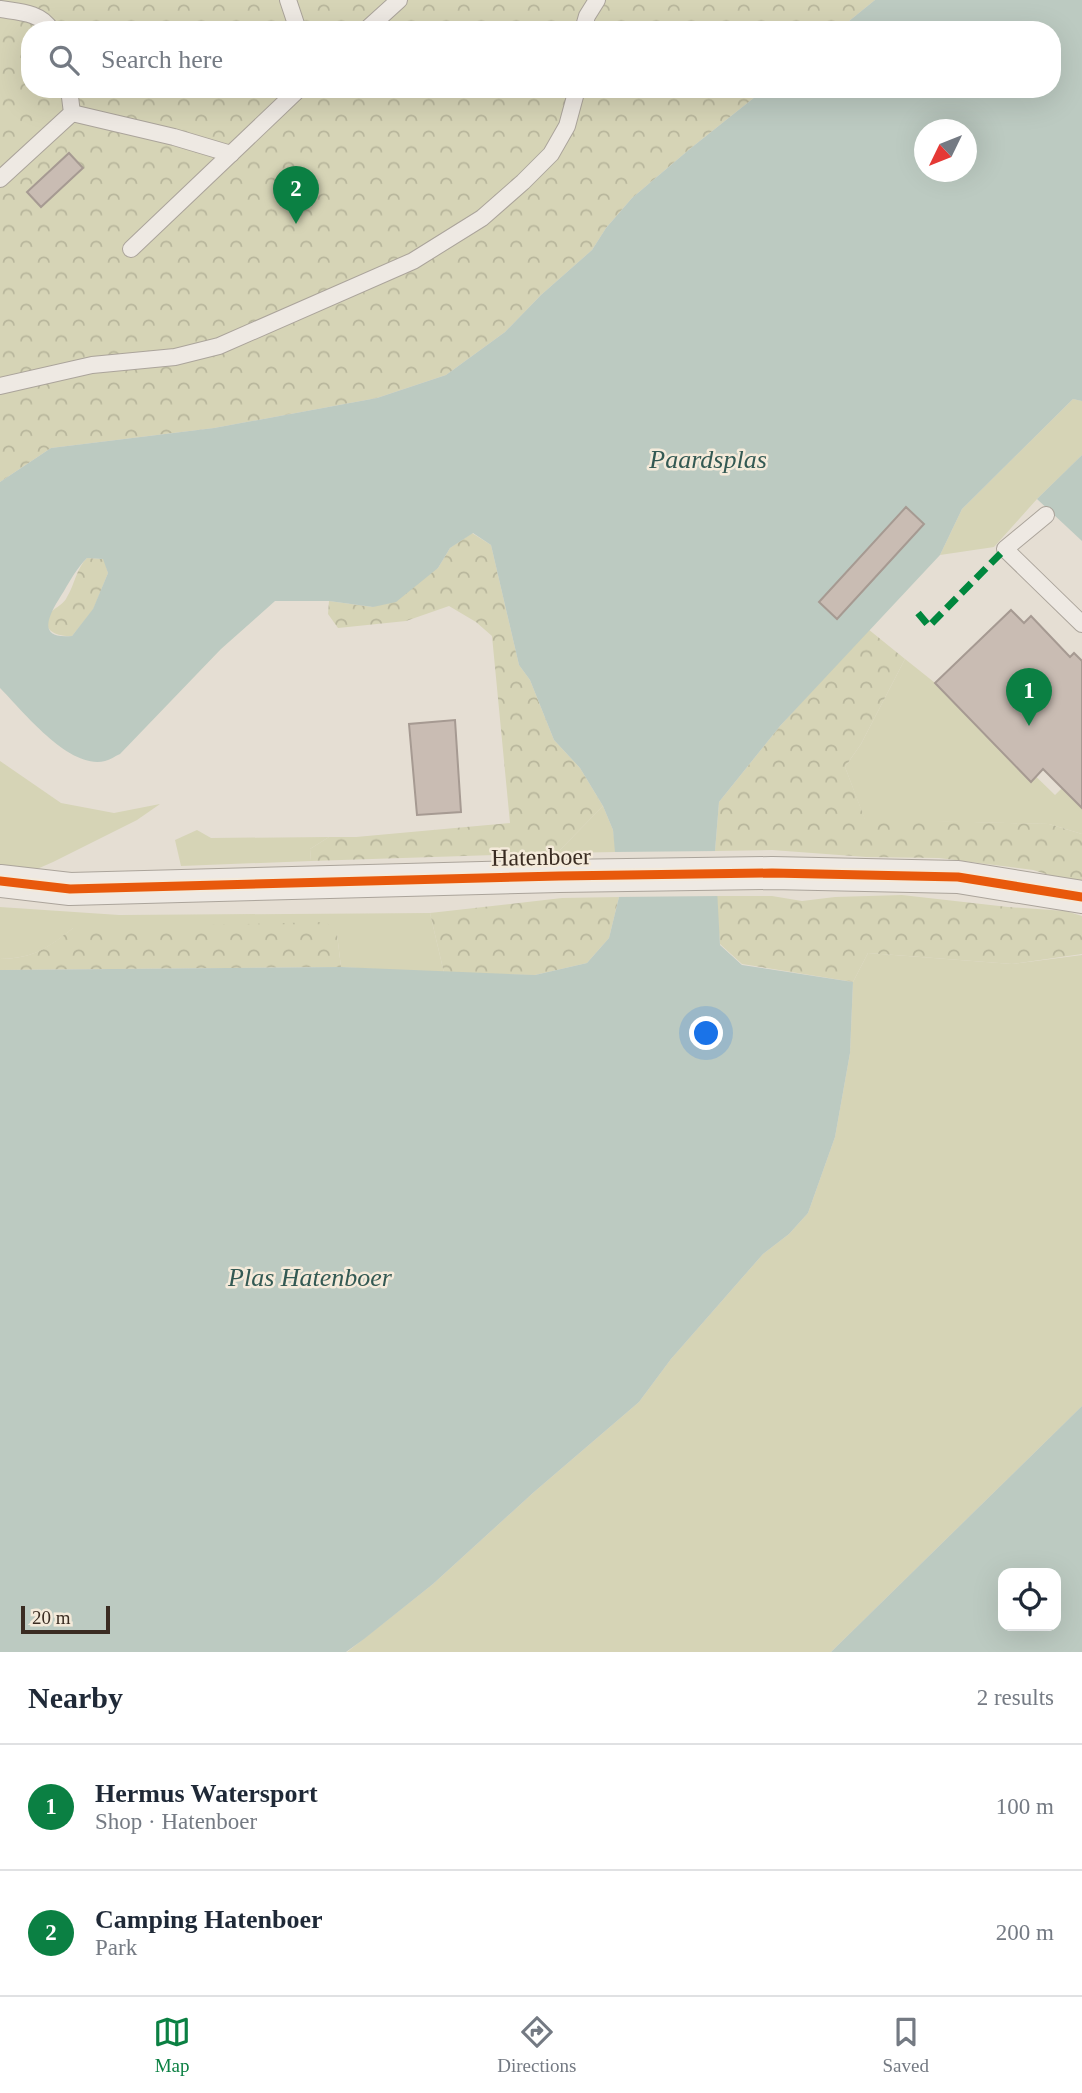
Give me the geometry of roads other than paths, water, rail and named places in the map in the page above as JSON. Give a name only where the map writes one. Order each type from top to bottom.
[{"type":"street","name":"Hatenboer","points":[[0,881],[69,889],[772,873],[958,877],[1082,897]]},
{"type":"lane","points":[[288,0],[295,21]]},
{"type":"lane","points":[[376,21],[399,0]]},
{"type":"lane","points":[[586,21],[597,0]]},
{"type":"lane","points":[[0,9],[33,14],[43,21]]},
{"type":"lane","points":[[70,98],[72,113]]},
{"type":"lane","points":[[131,249],[290,98]]},
{"type":"lane","points":[[0,386],[92,365],[175,357],[219,346],[413,261],[482,218],[551,154],[567,126],[575,98]]},
{"type":"lane","points":[[72,113],[174,137],[231,154]]},
{"type":"lane","points":[[0,179],[72,113]]},
{"type":"lane","points":[[1046,515],[1005,549],[1082,624]]},
{"type":"water","points":[[875,0],[1082,0],[1082,401],[1073,399],[962,509],[940,555],[780,726],[719,802],[715,851],[720,945],[742,965],[853,982],[850,1053],[835,1137],[808,1213],[789,1234],[763,1254],[671,1359],[639,1402],[433,1584],[346,1652],[0,1652],[0,970],[341,967],[535,975],[587,963],[609,938],[619,897],[613,830],[603,806],[580,768],[554,740],[530,680],[519,665],[491,545],[473,533],[450,548],[438,568],[396,602],[373,607],[329,601],[275,601],[221,649],[120,754],[105,761],[91,761],[76,756],[47,736],[0,688],[0,482],[51,448],[214,428],[377,398],[446,375],[505,332],[541,295],[592,250],[606,228],[632,198],[754,98],[1061,98],[1061,21],[849,21]],"holes":[[[87,558],[103,559],[108,573],[93,609],[72,636],[52,633],[48,622],[51,615],[74,574]]]},
{"type":"water","points":[[1082,455],[1082,541],[1037,499]]},
{"type":"water","points":[[1082,1406],[1082,1652],[831,1652]]},
{"type":"place","name":"Camping Hatenboer","points":[[296,224]]},
{"type":"place","name":"Hermus Watersport","points":[[1029,726]]},
{"type":"water label","name":"Paardsplas","points":[[708,459]]},
{"type":"water label","name":"Plas Hatenboer","points":[[310,1277]]}]
